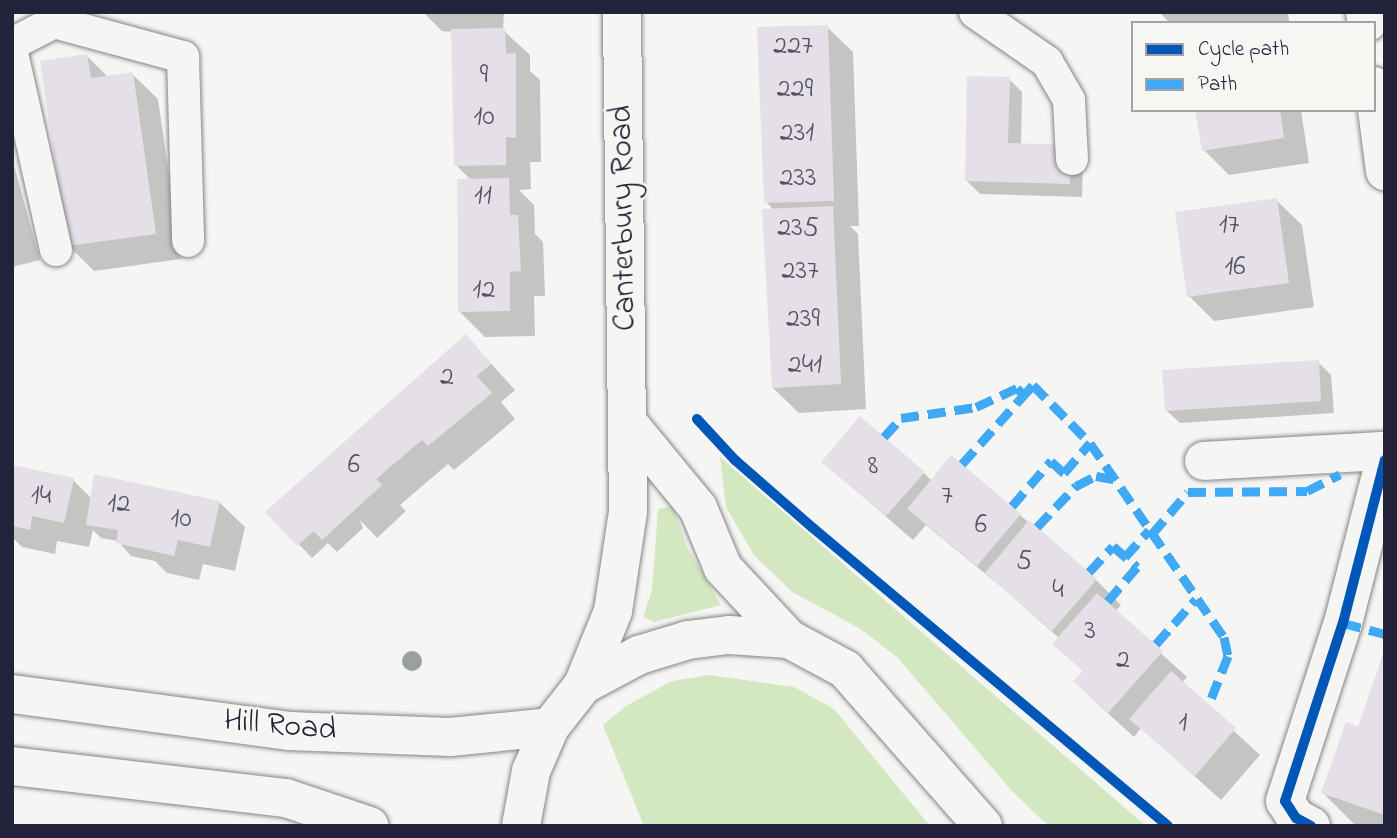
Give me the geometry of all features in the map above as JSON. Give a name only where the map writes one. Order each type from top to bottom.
[{"type":"main road","name":"Canterbury Road","points":[[583,685],[613,611],[628,512],[622,12]]},
{"type":"main road","points":[[1376,101],[1385,171]]},
{"type":"main road","points":[[629,424],[698,509],[723,568],[789,639],[845,669],[983,826]]},
{"type":"main road","points":[[1204,461],[1385,452]]},
{"type":"main road","points":[[1311,826],[1296,818],[1285,801],[1343,623],[1385,460]]},
{"type":"main road","points":[[521,826],[531,771],[550,727],[583,685],[639,656],[688,640],[729,635],[789,639]]},
{"type":"main road","name":"Hill Road","points":[[12,694],[289,731],[450,737],[550,727]]},
{"type":"main road","points":[[12,766],[286,798],[369,826]]},
{"type":"lane","points":[[975,12],[1047,62],[1069,100],[1072,159]]},
{"type":"lane","points":[[12,44],[53,17],[183,57],[188,240]]},
{"type":"lane","points":[[12,53],[56,250]]},
{"type":"green space","points":[[720,457],[1146,826],[1050,826],[1042,820],[1012,791],[897,657],[859,628],[792,592],[754,555],[726,507]]},
{"type":"green space","points":[[673,506],[687,547],[721,605],[654,622],[643,617],[652,590],[658,509]]},
{"type":"green space","points":[[710,675],[794,687],[834,709],[930,826],[644,826],[603,725],[626,706],[672,681]]},
{"type":"building","points":[[828,25],[834,201],[764,203],[757,27]]},
{"type":"building","points":[[505,28],[506,54],[516,53],[516,138],[506,137],[506,165],[454,166],[451,29]]},
{"type":"building","points":[[87,54],[91,78],[133,72],[156,234],[67,246],[40,61]]},
{"type":"building","points":[[967,76],[1010,77],[1008,143],[1070,145],[1070,184],[965,181]]},
{"type":"building","points":[[1195,112],[1280,112],[1284,138],[1202,151]]},
{"type":"building","points":[[509,178],[510,215],[518,215],[521,271],[510,272],[510,311],[458,312],[457,179]]},
{"type":"building","points":[[1277,198],[1289,283],[1187,297],[1175,212]]},
{"type":"building","points":[[833,206],[841,384],[772,388],[762,209]]},
{"type":"building","points":[[466,334],[491,364],[477,376],[492,393],[428,446],[422,440],[376,479],[382,485],[322,540],[314,531],[297,546],[265,512]]},
{"type":"building","points":[[1319,360],[1321,401],[1165,411],[1162,370]]},
{"type":"building","points":[[860,416],[925,472],[886,516],[821,462]]},
{"type":"building","points":[[951,455],[1021,514],[977,566],[907,509]]},
{"type":"building","points":[[12,465],[74,478],[64,523],[32,516],[30,530],[12,526]]},
{"type":"building","points":[[94,474],[220,501],[210,547],[178,540],[174,556],[116,543],[118,530],[86,525]]},
{"type":"building","points":[[1029,520],[1097,579],[1052,631],[985,573]]},
{"type":"building","points":[[1097,593],[1163,651],[1108,713],[1073,681],[1083,671],[1052,644]]},
{"type":"building","points":[[1383,654],[1385,815],[1321,793],[1346,722],[1358,727]]},
{"type":"building","points":[[1171,671],[1236,728],[1195,776],[1129,719]]},
{"type":"marked path","points":[[884,437],[901,418],[976,407],[1017,388],[1024,395],[1033,385],[1090,443],[1224,637],[1228,656],[1209,704]]},
{"type":"marked path","points":[[962,464],[1024,395]]},
{"type":"marked path","points":[[1012,506],[1051,461],[1064,473],[1090,443]]},
{"type":"marked path","points":[[1152,534],[1188,492],[1307,491],[1340,474]]},
{"type":"marked path","points":[[1037,527],[1076,486],[1096,476],[1118,480]]},
{"type":"marked path","points":[[1125,557],[1149,530]]},
{"type":"marked path","points":[[1089,572],[1113,546],[1137,567],[1107,602]]},
{"type":"marked path","points":[[1156,644],[1196,599]]},
{"type":"marked path","points":[[1343,623],[1385,634]]},
{"type":"cycle path","points":[[697,419],[735,460],[813,528],[1168,826]]},
{"type":"cycle path","points":[[1311,826],[1296,818],[1285,801],[1343,623],[1385,460]]}]
